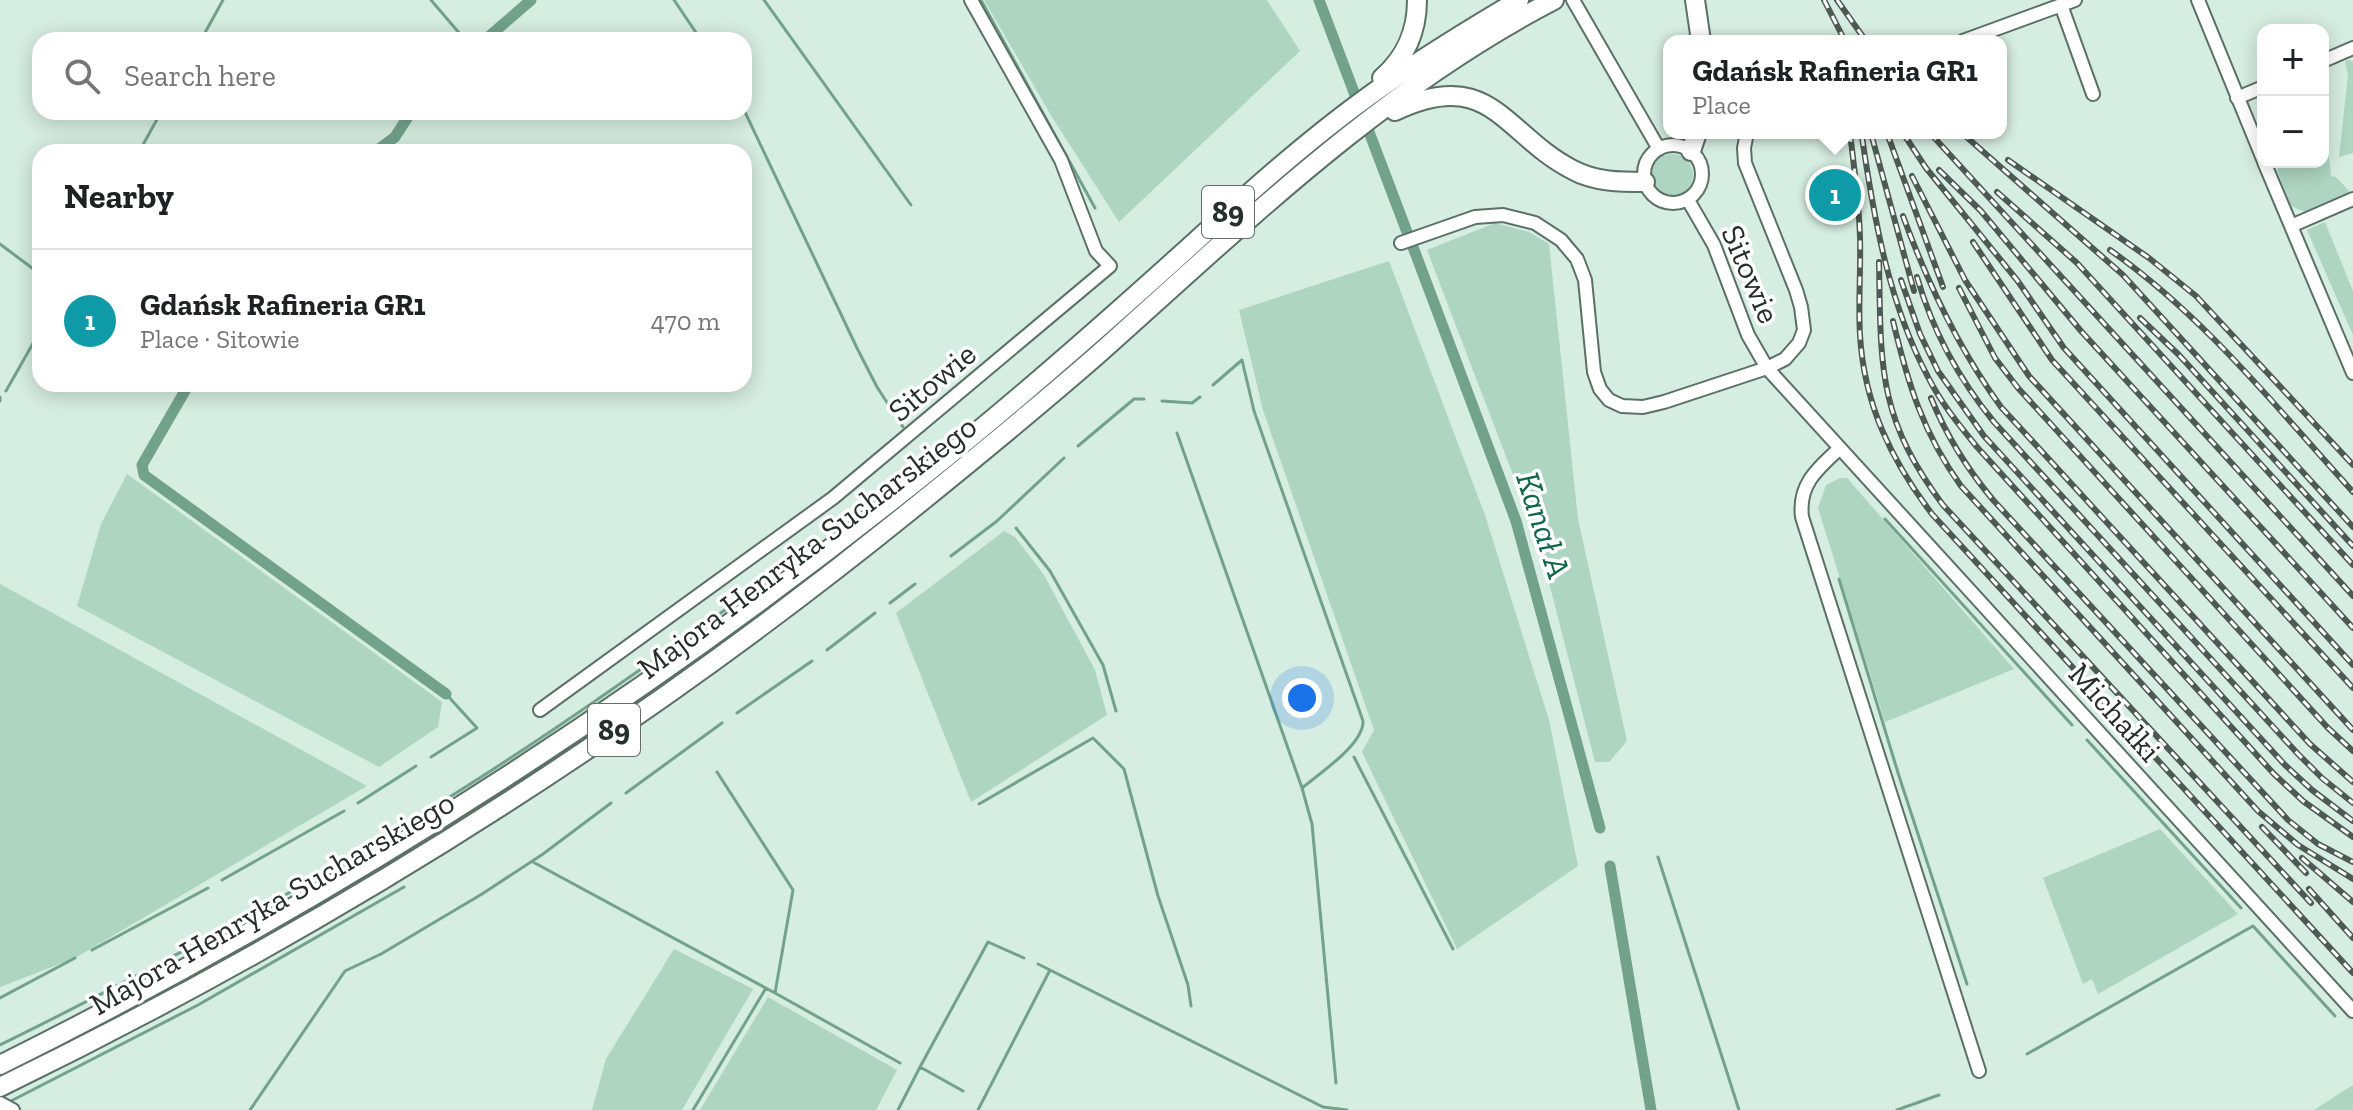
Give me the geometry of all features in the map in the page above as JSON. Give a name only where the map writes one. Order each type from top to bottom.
[{"type":"highway","points":[[1369,95],[1371,87],[1395,66],[1408,45],[1417,16],[1417,0]]},
{"type":"highway","name":"Majora Henryka Sucharskiego","points":[[0,1065],[146,991],[319,894],[496,785],[623,701],[771,594],[939,464],[1031,388],[1318,135],[1369,95],[1519,0]]},
{"type":"highway","points":[[1695,0],[1700,35]]},
{"type":"highway","name":"Majora Henryka Sucharskiego","points":[[0,1087],[162,1004],[355,895],[515,796],[681,683],[850,558],[986,449],[1373,115],[1445,65],[1547,4]]},
{"type":"highway","points":[[1373,115],[1387,115],[1429,98],[1473,99],[1506,117],[1575,171],[1601,180],[1645,182]]},
{"type":"highway","points":[[1691,151],[1695,139]]},
{"type":"street","name":"Sitowie","points":[[540,710],[833,498],[1110,266],[1096,251],[1061,160],[971,0]]},
{"type":"street","points":[[1573,0],[1659,149]]},
{"type":"street","points":[[1979,35],[2075,0]]},
{"type":"street","points":[[2198,0],[2257,145]]},
{"type":"street","points":[[2061,5],[2093,94]]},
{"type":"street","points":[[2329,58],[2353,48]]},
{"type":"street","points":[[2237,98],[2257,90]]},
{"type":"street","name":"Sitowie","points":[[1401,243],[1475,217],[1503,215],[1535,223],[1561,240],[1577,259],[1585,280],[1594,372],[1600,389],[1609,400],[1622,406],[1643,407],[1664,402],[1767,368],[1793,352],[1804,330],[1796,290],[1745,163],[1746,139]]},
{"type":"street","points":[[1679,146],[1691,151],[1701,167],[1702,177],[1695,194],[1688,200],[1673,203],[1659,200],[1645,182],[1645,167],[1659,149],[1679,146]]},
{"type":"street","points":[[2267,168],[2350,356],[2353,373]]},
{"type":"street","points":[[2291,226],[2353,199]]},
{"type":"street","name":"Sitowie","points":[[1688,200],[1714,245],[1748,335],[1767,368]]},
{"type":"street","name":"Michałki","points":[[1767,368],[2353,1011]]},
{"type":"street","points":[[1839,449],[1814,471],[1805,487],[1802,517],[1979,1071]]},
{"type":"street","points":[[0,1103],[13,1110]]},
{"type":"green space","points":[[984,0],[1267,0],[1300,51],[1119,222],[1052,117]]},
{"type":"green space","points":[[2345,61],[2353,61],[2353,153],[2339,157],[2348,75]]},
{"type":"green space","points":[[1672,154],[1686,161],[1693,175],[1686,189],[1672,196],[1658,189],[1651,175],[1658,161]]},
{"type":"green space","points":[[2329,158],[2331,176],[2336,177],[2352,194],[2307,213],[2291,206],[2277,170],[2329,168]]},
{"type":"green space","points":[[2325,222],[2353,291],[2353,335],[2307,230]]},
{"type":"green space","points":[[1495,223],[1529,232],[1549,244],[1578,519],[1627,741],[1609,762],[1595,762],[1538,540],[1427,250]]},
{"type":"green space","points":[[1389,261],[1485,515],[1549,720],[1578,866],[1457,949],[1362,752],[1374,730],[1263,410],[1239,310]]},
{"type":"green space","points":[[127,474],[442,702],[438,727],[379,767],[77,606],[101,524]]},
{"type":"green space","points":[[1847,478],[2014,669],[1885,722],[1818,508],[1826,485]]},
{"type":"green space","points":[[1004,531],[1015,537],[1044,575],[1095,670],[1107,715],[971,802],[896,613]]},
{"type":"green space","points":[[0,584],[367,786],[75,958],[0,987]]},
{"type":"green space","points":[[2160,829],[2238,914],[2098,994],[2092,979],[2083,984],[2043,878]]},
{"type":"green space","points":[[674,949],[753,989],[682,1110],[592,1110],[606,1059]]},
{"type":"green space","points":[[768,997],[897,1070],[876,1110],[700,1110]]},
{"type":"green space","points":[[2353,1085],[2353,1110],[2314,1110]]},
{"type":"waterway","points":[[205,32],[223,0]]},
{"type":"waterway","points":[[431,0],[458,32]]},
{"type":"waterway","points":[[494,32],[531,0]]},
{"type":"waterway","points":[[674,0],[696,32]]},
{"type":"waterway","points":[[764,0],[911,205]]},
{"type":"waterway","points":[[981,0],[1095,208]]},
{"type":"waterway","name":"Kanał A","points":[[1319,0],[1407,232]]},
{"type":"waterway","points":[[143,144],[157,120]]},
{"type":"waterway","points":[[386,144],[395,137],[406,120]]},
{"type":"waterway","points":[[749,120],[857,348],[903,427]]},
{"type":"waterway","points":[[0,244],[32,268]]},
{"type":"waterway","name":"Kanał A","points":[[1413,247],[1516,521],[1600,828]]},
{"type":"waterway","points":[[6,391],[32,345]]},
{"type":"waterway","points":[[1213,385],[1242,360],[1254,411],[1363,721],[1349,748],[1302,788]]},
{"type":"waterway","points":[[184,392],[142,465],[144,475],[446,694]]},
{"type":"waterway","points":[[1162,401],[1192,403],[1200,397]]},
{"type":"waterway","points":[[1078,446],[1134,399],[1144,399]]},
{"type":"waterway","points":[[1177,433],[1312,824],[1336,1083]]},
{"type":"waterway","points":[[951,556],[997,521],[1064,458]]},
{"type":"waterway","points":[[1885,519],[2072,725]]},
{"type":"waterway","points":[[1016,528],[1050,571],[1103,665],[1116,711]]},
{"type":"waterway","points":[[1839,579],[1967,984]]},
{"type":"waterway","points":[[890,603],[915,584]]},
{"type":"waterway","points":[[0,1045],[231,925],[345,861],[494,769],[756,588]]},
{"type":"waterway","points":[[827,650],[875,613]]},
{"type":"waterway","points":[[737,713],[812,661]]},
{"type":"waterway","points":[[431,757],[477,728],[446,694]]},
{"type":"waterway","points":[[626,793],[722,723]]},
{"type":"waterway","points":[[979,804],[1093,738],[1124,769],[1158,896],[1188,985],[1191,1006]]},
{"type":"waterway","points":[[2087,740],[2241,908]]},
{"type":"waterway","points":[[1354,757],[1453,949]]},
{"type":"waterway","points":[[358,803],[416,766]]},
{"type":"waterway","points":[[533,862],[775,993],[793,890],[717,772]]},
{"type":"waterway","points":[[250,1110],[345,971],[381,954],[482,894],[543,854],[611,803]]},
{"type":"waterway","points":[[222,880],[344,811]]},
{"type":"waterway","points":[[1658,857],[1739,1110]]},
{"type":"waterway","name":"Kanał A","points":[[1610,866],[1651,1110]]},
{"type":"waterway","points":[[7,1103],[198,1005],[404,887]]},
{"type":"waterway","points":[[92,950],[208,888]]},
{"type":"waterway","points":[[2027,1054],[2253,926],[2335,1016]]},
{"type":"waterway","points":[[963,1091],[920,1067],[988,942],[1024,958]]},
{"type":"waterway","points":[[0,998],[75,958]]},
{"type":"waterway","points":[[1038,964],[1323,1107],[1347,1110]]},
{"type":"waterway","points":[[978,1110],[1050,970]]},
{"type":"waterway","points":[[693,1110],[766,988]]},
{"type":"waterway","points":[[775,993],[900,1063]]},
{"type":"waterway","points":[[898,1110],[920,1067]]},
{"type":"waterway","points":[[1897,1110],[1939,1095]]},
{"type":"railway","points":[[1824,0],[1842,35]]},
{"type":"railway","points":[[1837,0],[1862,35]]},
{"type":"railway","points":[[1851,139],[1859,224],[1859,323],[1863,360],[1874,408],[1904,473],[1932,514],[2353,973]]},
{"type":"railway","points":[[1862,139],[1878,230],[1893,291],[1914,349],[1944,405],[1977,447],[2274,774],[2303,801],[2353,837]]},
{"type":"railway","points":[[1873,139],[1914,291]]},
{"type":"railway","points":[[1889,139],[1943,287]]},
{"type":"railway","points":[[1907,139],[1926,168],[2017,280],[2064,348],[2353,665]]},
{"type":"railway","points":[[1935,139],[2353,596]]},
{"type":"railway","points":[[1969,139],[2123,275],[2353,527]]},
{"type":"railway","points":[[2008,160],[2149,258],[2196,296],[2353,465]]},
{"type":"railway","points":[[1939,170],[1981,211],[2081,331],[2353,628]]},
{"type":"railway","points":[[1912,176],[1965,280],[2029,376],[2353,730]]},
{"type":"railway","points":[[1997,192],[2077,263],[2353,565]]},
{"type":"railway","points":[[1903,216],[1945,315],[2001,407],[2310,744],[2353,782]]},
{"type":"railway","points":[[1973,242],[2052,360],[2353,688]]},
{"type":"railway","points":[[2110,250],[2208,333],[2353,492]]},
{"type":"railway","points":[[1879,262],[1887,390],[1905,445],[1921,474],[1943,505],[2311,903]]},
{"type":"railway","points":[[1917,277],[1948,354],[1994,422],[2298,754],[2353,803]]},
{"type":"railway","points":[[1901,280],[1920,334],[1938,371],[1984,436],[2285,765],[2353,821]]},
{"type":"railway","points":[[1959,288],[1995,358],[2018,388],[2328,728],[2353,751]]},
{"type":"railway","points":[[2140,318],[2179,355],[2353,546]]},
{"type":"railway","points":[[1893,321],[1918,407],[1936,447],[1961,486],[2258,811],[2298,845],[2353,879]]},
{"type":"railway","points":[[1931,398],[1958,452],[1994,501],[2288,820],[2318,844],[2353,862]]},
{"type":"railway","points":[[2262,827],[2306,873]]},
{"type":"railway","points":[[2302,858],[2353,902]]},
{"type":"railway","points":[[2309,889],[2353,938]]},
{"type":"place","name":"Gdańsk Rafineria GR1","points":[[1835,195]]}]
